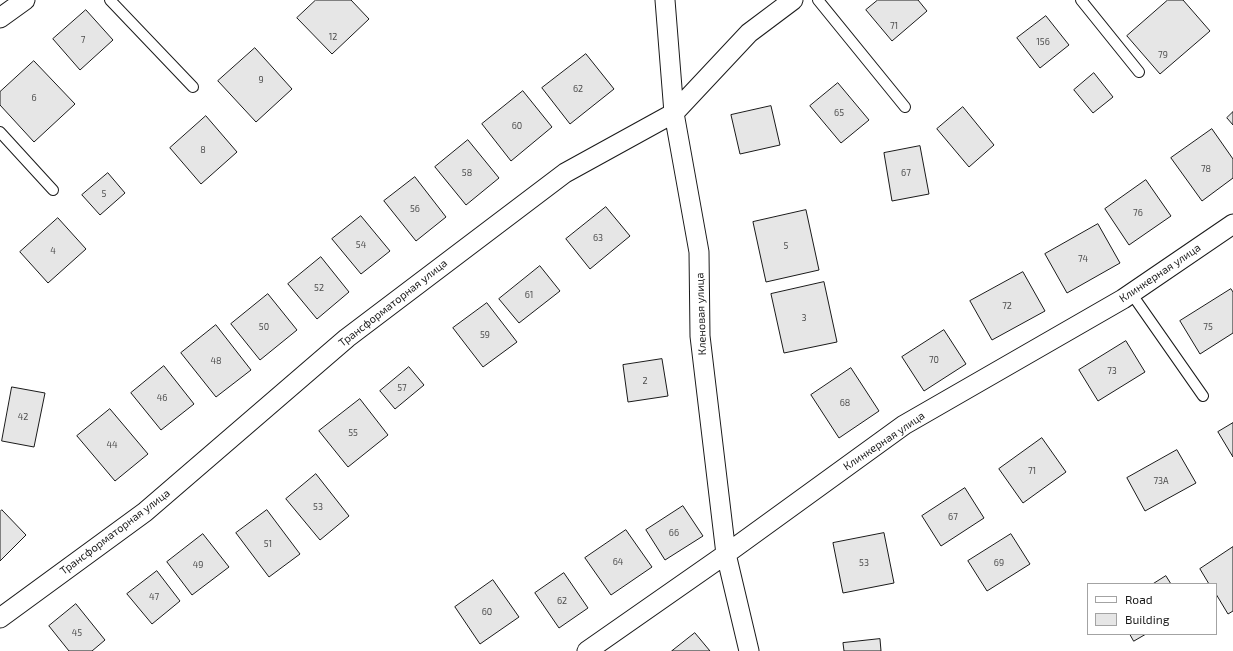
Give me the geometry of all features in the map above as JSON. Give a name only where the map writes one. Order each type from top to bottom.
[{"type":"street","points":[[0,18],[25,0]]},
{"type":"street","name":"Кленовая улица","points":[[665,0],[674,113],[699,252],[700,336],[726,554],[748,651]]},
{"type":"street","name":"Трансформаторная улица","points":[[0,618],[145,512],[347,338],[559,177],[674,113],[749,33],[793,0]]},
{"type":"street","name":"Клинкерная улица","points":[[587,651],[726,554],[904,425],[1131,293],[1233,224]]},
{"type":"lane","points":[[110,0],[194,87]]},
{"type":"lane","points":[[818,0],[905,107]]},
{"type":"lane","points":[[1081,0],[1139,72]]},
{"type":"lane","points":[[0,132],[53,190]]},
{"type":"lane","points":[[1131,293],[1203,396]]},
{"type":"building","points":[[316,0],[351,0],[369,19],[332,54],[297,18]]},
{"type":"building","points":[[878,0],[918,0],[927,11],[892,41],[866,10]]},
{"type":"building","points":[[1168,0],[1183,0],[1210,31],[1160,74],[1127,36]]},
{"type":"building","points":[[86,10],[113,40],[80,70],[53,39]]},
{"type":"building","points":[[1046,16],[1069,45],[1040,68],[1017,38]]},
{"type":"building","points":[[255,48],[292,89],[256,122],[218,81]]},
{"type":"building","points":[[586,54],[614,89],[570,124],[542,88]]},
{"type":"building","points":[[34,61],[75,104],[34,142],[0,105],[0,92]]},
{"type":"building","points":[[1094,73],[1113,97],[1093,113],[1074,90]]},
{"type":"building","points":[[838,83],[869,120],[841,143],[810,106]]},
{"type":"building","points":[[523,91],[552,127],[511,161],[482,124]]},
{"type":"building","points":[[771,106],[780,145],[740,154],[731,115]]},
{"type":"building","points":[[963,107],[994,145],[969,167],[937,129]]},
{"type":"building","points":[[1233,112],[1233,125],[1227,118]]},
{"type":"building","points":[[206,116],[237,152],[201,184],[170,148]]},
{"type":"building","points":[[1212,129],[1233,159],[1233,178],[1202,201],[1171,158]]},
{"type":"building","points":[[468,140],[499,178],[466,205],[435,167]]},
{"type":"building","points":[[920,146],[929,194],[892,201],[884,153]]},
{"type":"building","points":[[108,173],[125,193],[100,215],[82,195]]},
{"type":"building","points":[[415,177],[446,217],[416,241],[384,201]]},
{"type":"building","points":[[1146,180],[1171,216],[1129,245],[1105,209]]},
{"type":"building","points":[[606,207],[630,236],[590,269],[566,239]]},
{"type":"building","points":[[806,210],[819,270],[766,282],[753,222]]},
{"type":"building","points":[[361,216],[390,251],[361,274],[332,239]]},
{"type":"building","points":[[58,218],[86,249],[48,283],[20,252]]},
{"type":"building","points":[[1098,224],[1120,263],[1067,293],[1045,254]]},
{"type":"building","points":[[321,257],[349,292],[317,319],[288,284]]},
{"type":"building","points":[[540,266],[560,291],[519,323],[499,299]]},
{"type":"building","points":[[1023,272],[1045,311],[992,340],[970,301]]},
{"type":"building","points":[[824,282],[837,342],[784,353],[771,294]]},
{"type":"building","points":[[1231,289],[1233,292],[1233,333],[1200,354],[1180,321]]},
{"type":"building","points":[[268,294],[297,330],[260,360],[231,324]]},
{"type":"building","points":[[487,303],[517,342],[483,367],[453,328]]},
{"type":"building","points":[[216,325],[251,370],[216,397],[181,353]]},
{"type":"building","points":[[944,330],[966,364],[924,391],[902,357]]},
{"type":"building","points":[[1126,341],[1145,372],[1098,401],[1079,370]]},
{"type":"building","points":[[662,359],[668,396],[628,402],[623,365]]},
{"type":"building","points":[[164,366],[194,404],[161,430],[131,393]]},
{"type":"building","points":[[409,367],[424,385],[395,409],[380,391]]},
{"type":"building","points":[[851,368],[879,411],[839,438],[811,395]]},
{"type":"building","points":[[12,387],[45,393],[34,447],[2,441]]},
{"type":"building","points":[[360,399],[388,435],[348,467],[319,431]]},
{"type":"building","points":[[110,409],[148,454],[115,481],[77,436]]},
{"type":"building","points":[[1233,423],[1233,457],[1218,432]]},
{"type":"building","points":[[1042,438],[1066,472],[1023,503],[999,469]]},
{"type":"building","points":[[1177,450],[1196,483],[1145,511],[1127,478]]},
{"type":"building","points":[[316,474],[349,516],[320,540],[286,499]]},
{"type":"building","points":[[965,488],[984,518],[941,546],[922,516]]},
{"type":"building","points":[[683,506],[703,536],[665,560],[646,530]]},
{"type":"building","points":[[2,510],[26,535],[0,561],[0,512]]},
{"type":"building","points":[[267,510],[300,554],[269,577],[236,533]]},
{"type":"building","points":[[626,530],[652,567],[611,595],[585,558]]},
{"type":"building","points":[[884,533],[894,583],[843,593],[833,543]]},
{"type":"building","points":[[203,534],[229,567],[192,595],[167,562]]},
{"type":"building","points":[[1011,534],[1030,564],[987,591],[968,561]]},
{"type":"building","points":[[1233,547],[1233,611],[1228,614],[1217,596],[1217,583],[1208,583],[1200,569]]},
{"type":"building","points":[[157,571],[180,601],[152,624],[127,594]]},
{"type":"building","points":[[564,573],[588,608],[559,628],[535,593]]},
{"type":"building","points":[[1166,576],[1170,583],[1155,583]]},
{"type":"building","points":[[493,580],[519,617],[480,644],[455,607]]},
{"type":"building","points":[[76,604],[105,640],[92,651],[69,651],[49,626]]},
{"type":"building","points":[[695,633],[710,651],[672,651]]},
{"type":"building","points":[[1131,635],[1144,635],[1134,641]]},
{"type":"building","points":[[880,639],[881,651],[844,651],[843,643]]}]
